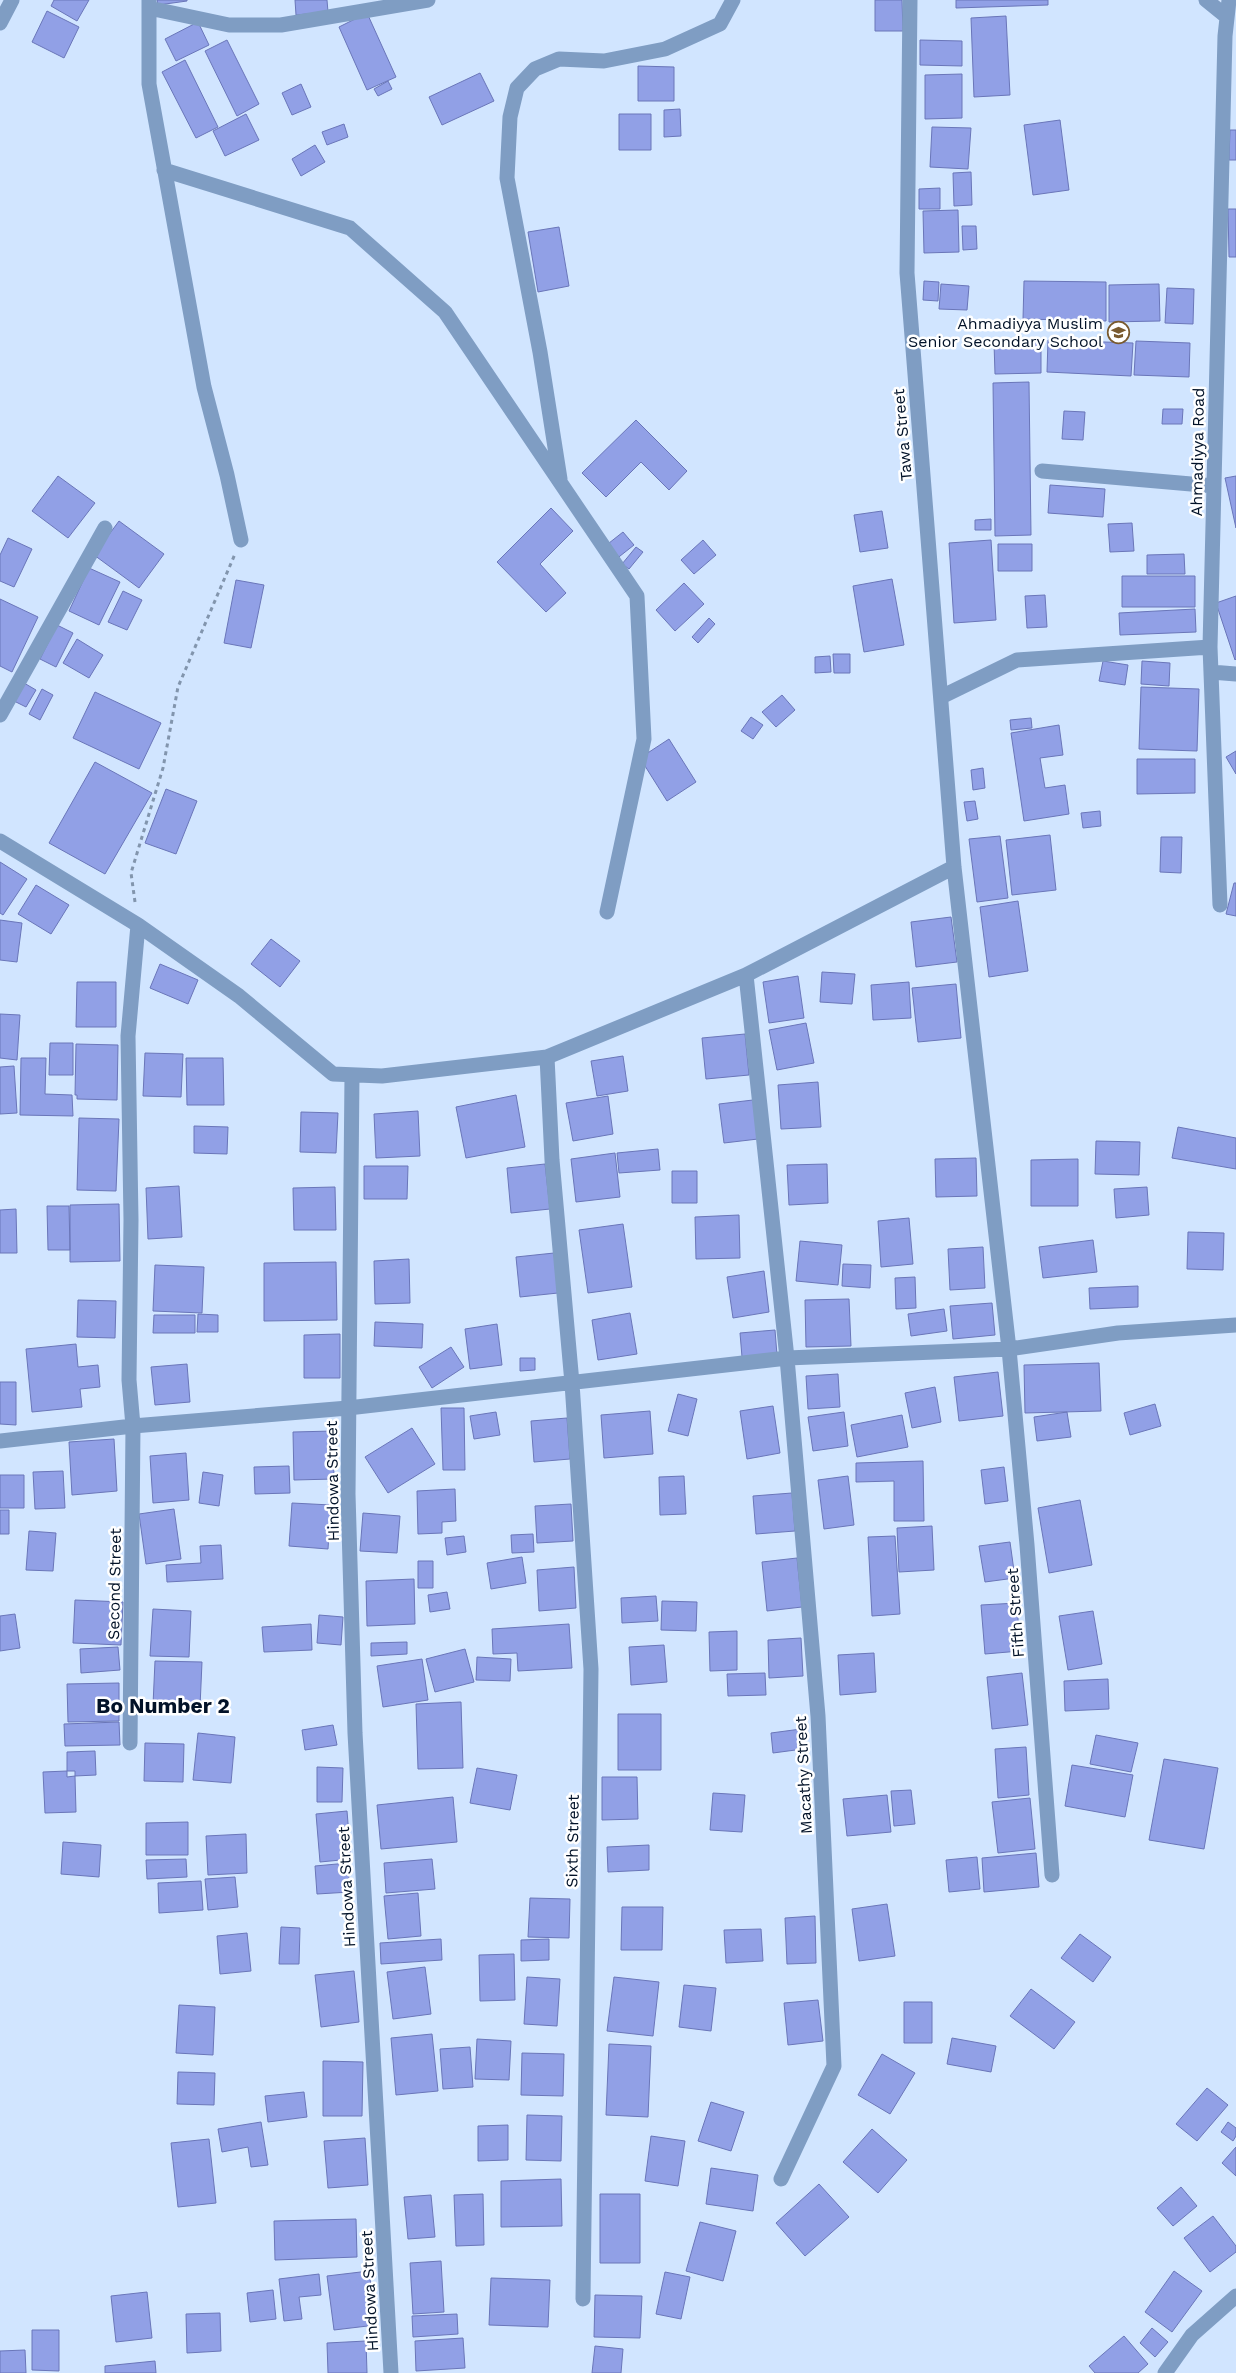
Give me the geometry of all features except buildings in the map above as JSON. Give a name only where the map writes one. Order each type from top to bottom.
[{"type":"street","points":[[0,23],[12,0]]},
{"type":"street","points":[[241,540],[227,475],[204,387],[149,84],[149,4],[229,25],[281,26],[428,0]]},
{"type":"street","points":[[561,485],[540,352],[506,178],[510,117],[517,88],[535,69],[559,60],[604,61],[665,49],[720,24],[734,0]]},
{"type":"street","name":"Tawa Street","points":[[910,0],[907,273],[954,867]]},
{"type":"street","points":[[1206,0],[1227,17]]},
{"type":"street","name":"Ahmadiyya Road","points":[[1220,905],[1210,647],[1230,35],[1227,17],[1229,0]]},
{"type":"street","points":[[164,170],[350,228],[445,312],[637,596],[644,740],[607,912]]},
{"type":"street","points":[[1042,470],[1214,486]]},
{"type":"street","points":[[0,716],[105,528]]},
{"type":"street","points":[[941,697],[1017,660],[1210,647]]},
{"type":"street","points":[[1211,672],[1236,674]]},
{"type":"street","points":[[0,841],[138,925],[239,996],[333,1074],[382,1076],[548,1057],[746,975],[954,867]]},
{"type":"street","name":"Fifth Street","points":[[954,867],[1008,1349],[1027,1545],[1052,1875]]},
{"type":"street","name":"Second Street","points":[[130,1743],[133,1426],[129,1380],[131,1220],[128,1036],[138,925]]},
{"type":"street","name":"Macathy Street","points":[[746,975],[787,1358],[818,1716],[834,2066],[781,2179]]},
{"type":"street","name":"Sixth Street","points":[[548,1057],[552,1160],[572,1383],[591,1669],[583,2300]]},
{"type":"street","name":"Hindowa Street","points":[[352,1075],[348,1494],[355,1733],[391,2373]]},
{"type":"street","points":[[0,1441],[349,1403],[572,1383],[787,1358],[1008,1349],[1118,1333],[1236,1325]]},
{"type":"street","points":[[1165,2373],[1192,2335],[1236,2296]]},
{"type":"path","points":[[138,925],[131,873],[164,768],[178,686],[241,540]]},
{"type":"place","name":"Ahmadiyya Muslim Senior Secondary School","points":[[1119,332]]},
{"type":"district","name":"Bo Number 2","points":[[163,1706]]}]
